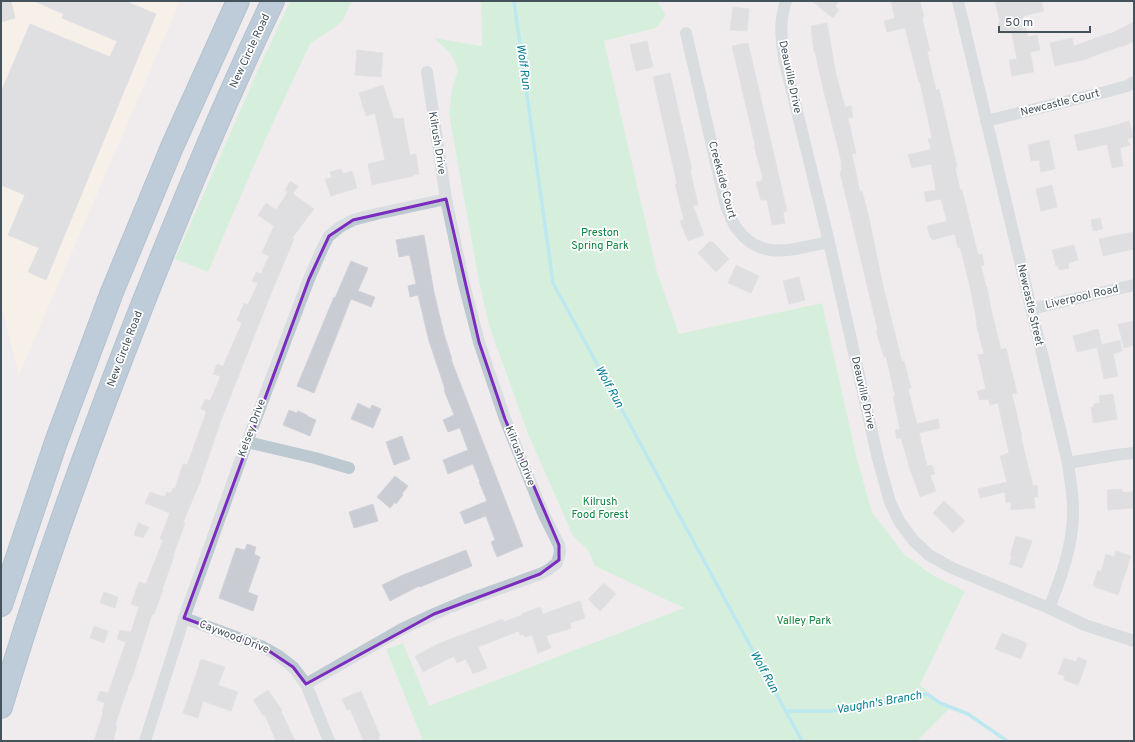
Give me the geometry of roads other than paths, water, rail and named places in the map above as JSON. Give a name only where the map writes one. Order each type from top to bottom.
[{"type":"highway","points":[[1,605],[56,442],[110,299],[172,147],[238,1]]},
{"type":"highway","name":"New Circle Road","points":[[1,707],[36,595],[66,508],[124,351],[200,163],[236,80],[273,1]]},
{"type":"street","name":"Deauville Drive","points":[[786,1],[782,13],[780,32],[784,58],[829,242],[878,458],[890,502],[899,521],[913,540],[929,555],[952,568],[1049,608],[1085,625],[1134,641]]},
{"type":"street","name":"Newcastle Street","points":[[958,1],[1068,463],[1073,515],[1072,536],[1062,577],[1049,608]]},
{"type":"street","name":"Creekside Court","points":[[686,33],[726,206],[734,225],[749,242],[766,250],[778,251],[829,242]]},
{"type":"street","name":"Kilrush Drive","points":[[306,684],[402,629],[465,601],[540,574],[548,570],[559,560],[559,545],[543,513],[505,419],[479,342],[464,284],[446,199],[427,72]]},
{"type":"street","name":"Newcastle Court","points":[[986,121],[1105,92],[1127,86],[1134,82]]},
{"type":"street","name":"Kelsey Drive","points":[[145,741],[184,618],[247,442],[309,279],[329,236],[340,227],[353,220],[446,199]]},
{"type":"street","name":"Liverpool Road","points":[[1031,308],[1134,284]]},
{"type":"street","points":[[247,442],[315,458],[349,468]]},
{"type":"street","points":[[1068,463],[1134,453]]},
{"type":"street","name":"Caywood Drive","points":[[184,618],[263,647],[279,656],[293,667],[306,684],[329,741]]},
{"type":"waterway","name":"Wolf Run","points":[[514,1],[553,283],[802,741]]},
{"type":"waterway","name":"Vaughn's Branch","points":[[786,711],[831,711],[927,694],[940,703],[968,714],[1007,741]]},
{"type":"park label","name":"Preston Spring Park","points":[[600,239]]},
{"type":"park label","name":"Kilrush Food Forest","points":[[600,508]]},
{"type":"park label","name":"Valley Park","points":[[804,621]]}]
